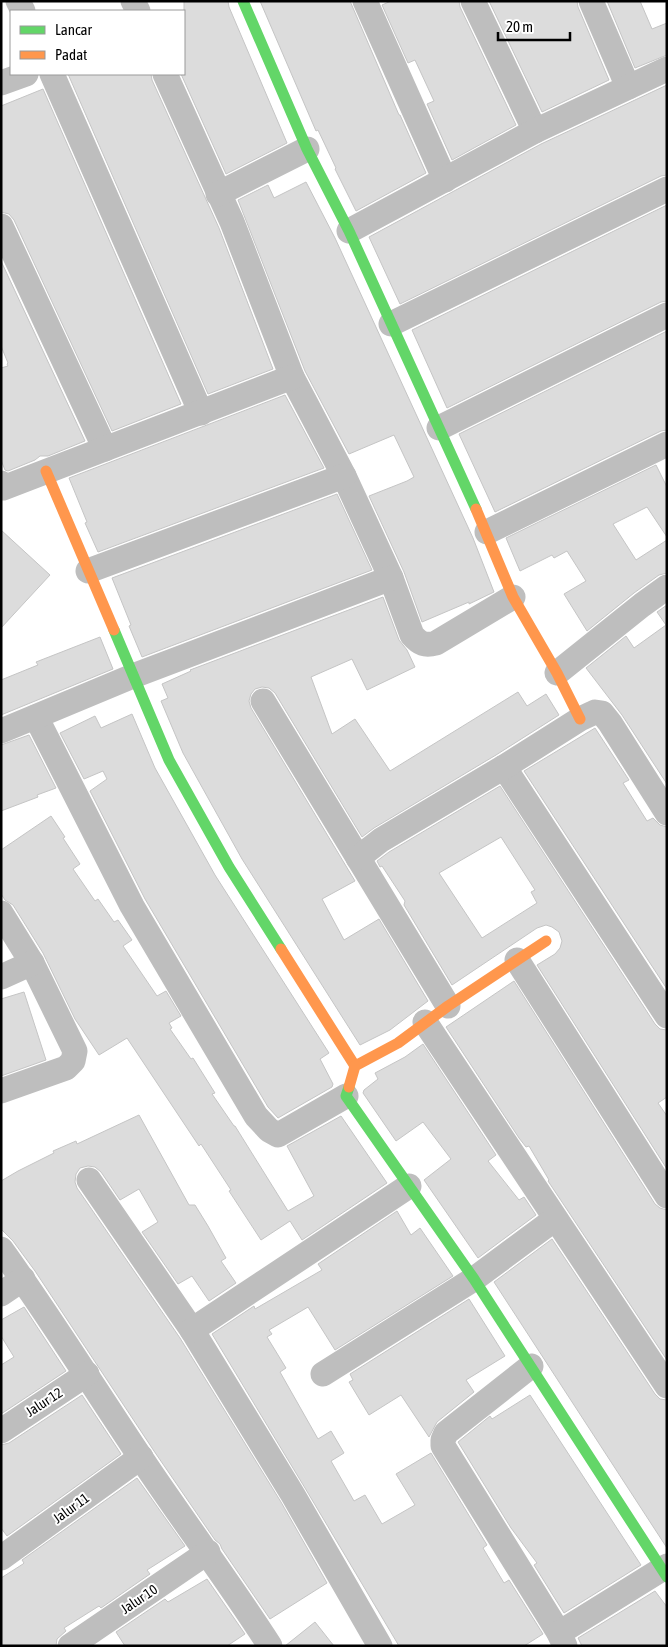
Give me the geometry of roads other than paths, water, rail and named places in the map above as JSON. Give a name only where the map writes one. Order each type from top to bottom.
[{"type":"street","points":[[243,1],[307,149],[349,231],[487,532],[513,598],[557,673],[580,719]]},
{"type":"street","points":[[365,1],[445,180]]},
{"type":"street","points":[[473,1],[535,131]]},
{"type":"street","points":[[591,1],[628,87]]},
{"type":"street","points":[[349,231],[535,131],[667,69]]},
{"type":"street","points":[[1,84],[24,75]]},
{"type":"street","points":[[52,75],[202,413]]},
{"type":"street","points":[[165,75],[232,222],[292,377],[344,476],[391,578],[412,635],[418,642],[427,646],[436,643],[513,598]]},
{"type":"street","points":[[218,194],[307,149]]},
{"type":"street","points":[[391,324],[667,190]]},
{"type":"street","points":[[1,226],[105,449]]},
{"type":"street","points":[[439,428],[667,315]]},
{"type":"street","points":[[1,483],[3,488],[292,377]]},
{"type":"street","points":[[487,532],[667,444]]},
{"type":"street","points":[[46,471],[169,760],[224,859],[355,1066]]},
{"type":"street","points":[[88,570],[344,476]]},
{"type":"street","points":[[1,731],[133,676],[391,578]]},
{"type":"street","points":[[557,673],[642,604],[667,587]]},
{"type":"street","points":[[263,701],[448,1006]]},
{"type":"street","points":[[358,858],[381,840],[594,712],[602,714],[667,813]]},
{"type":"street","points":[[36,717],[132,906],[256,1116],[269,1130],[278,1135],[346,1096],[355,1066],[398,1043],[448,1006],[546,941]]},
{"type":"street","points":[[504,767],[667,1016]]},
{"type":"street","points":[[1,913],[32,963],[75,1051],[73,1061],[66,1068],[1,1091]]},
{"type":"street","points":[[518,960],[667,1196]]},
{"type":"street","points":[[1,977],[32,963]]},
{"type":"street","points":[[425,1022],[667,1386]]},
{"type":"street","points":[[346,1096],[474,1279],[665,1571],[562,1639],[443,1446],[446,1433],[530,1366]]},
{"type":"street","points":[[89,1180],[192,1330],[293,1495],[380,1646]]},
{"type":"street","points":[[192,1330],[410,1186]]},
{"type":"street","points":[[323,1374],[474,1279],[555,1218]]},
{"type":"street","points":[[1,1249],[87,1374],[141,1458],[208,1552],[261,1642]]},
{"type":"street","points":[[1,1294],[23,1279]]},
{"type":"street","name":"Jalur 12","points":[[1,1431],[87,1374]]},
{"type":"street","name":"Jalur 11","points":[[1,1558],[141,1458]]},
{"type":"street","name":"Jalur 10","points":[[70,1646],[208,1552]]}]
